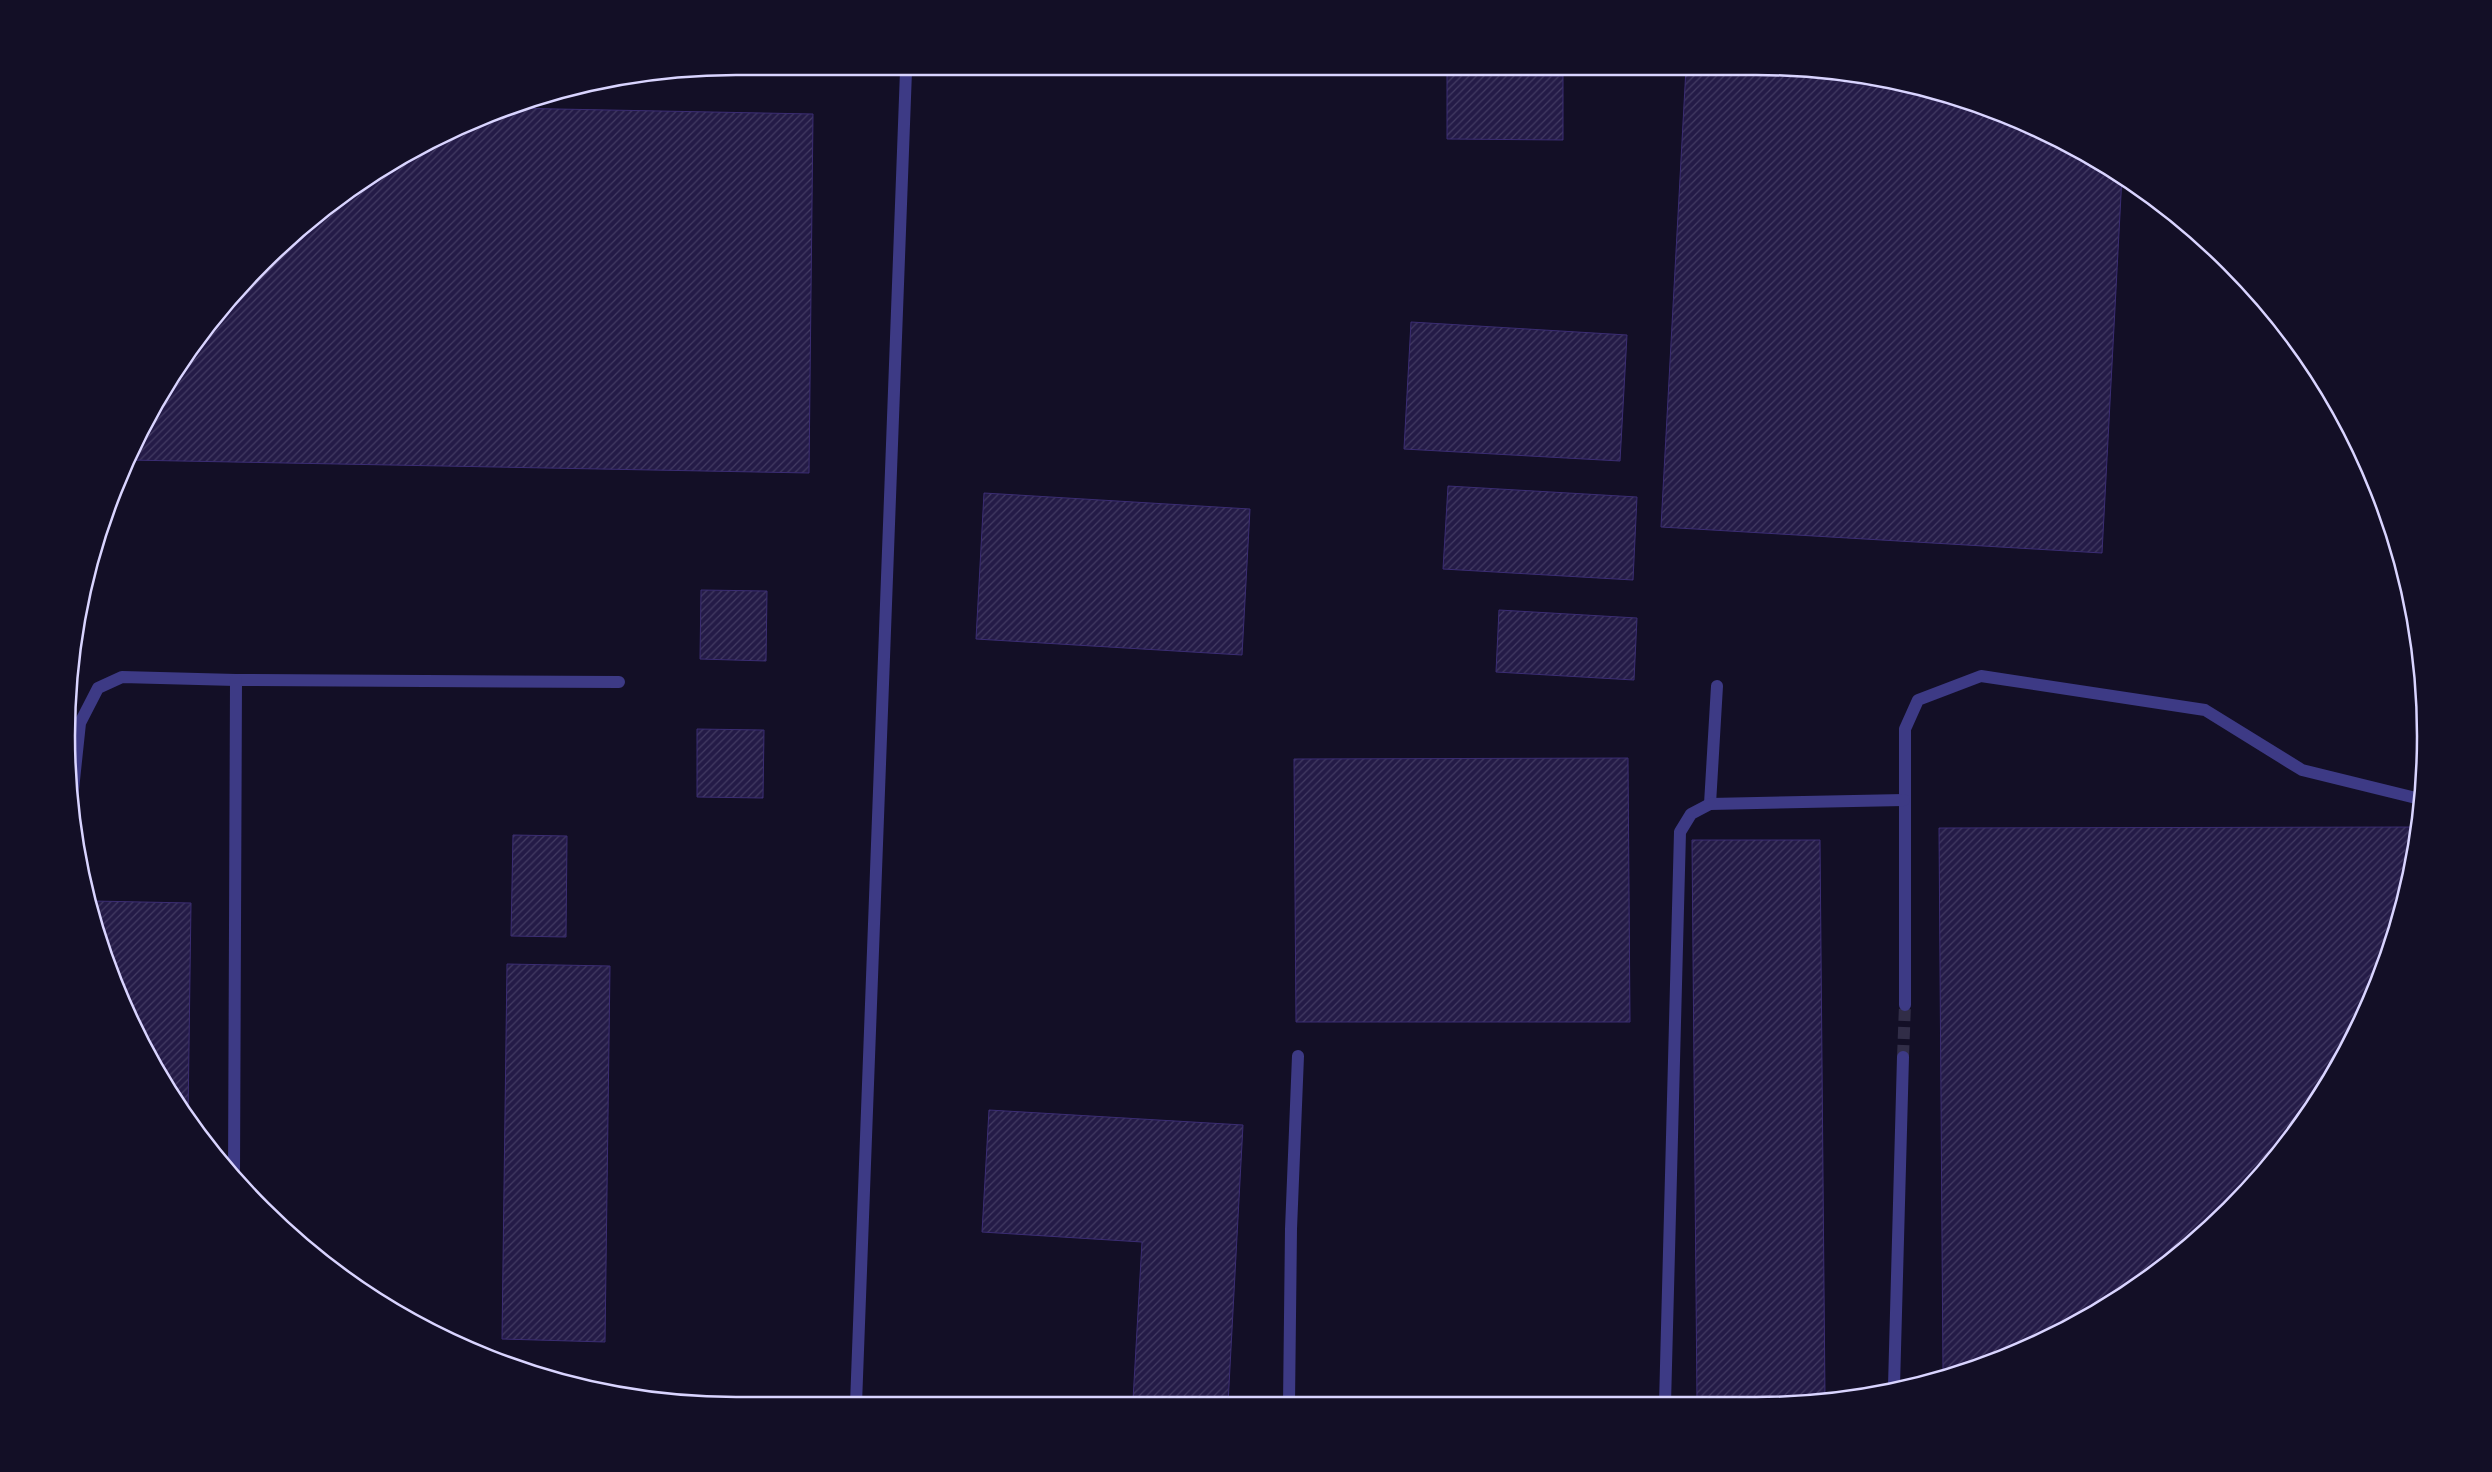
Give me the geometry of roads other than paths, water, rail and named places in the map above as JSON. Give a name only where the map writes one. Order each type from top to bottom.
[{"type":"lane","points":[[856,1397],[906,75]]},
{"type":"lane","points":[[76,764],[80,723],[98,688],[122,676],[236,680],[619,682]]},
{"type":"lane","points":[[1905,1005],[1905,729],[1918,700],[1980,676],[2205,710],[2302,770],[2414,797]]},
{"type":"lane","points":[[234,1166],[236,680]]},
{"type":"lane","points":[[1710,804],[1717,686]]},
{"type":"lane","points":[[1665,1397],[1680,832],[1691,814],[1710,804],[1904,800]]},
{"type":"lane","points":[[1289,1397],[1291,1229],[1298,1056]]},
{"type":"lane","points":[[1894,1382],[1903,1057]]},
{"type":"tunnel","points":[[1903,1057],[1905,1005]]}]
